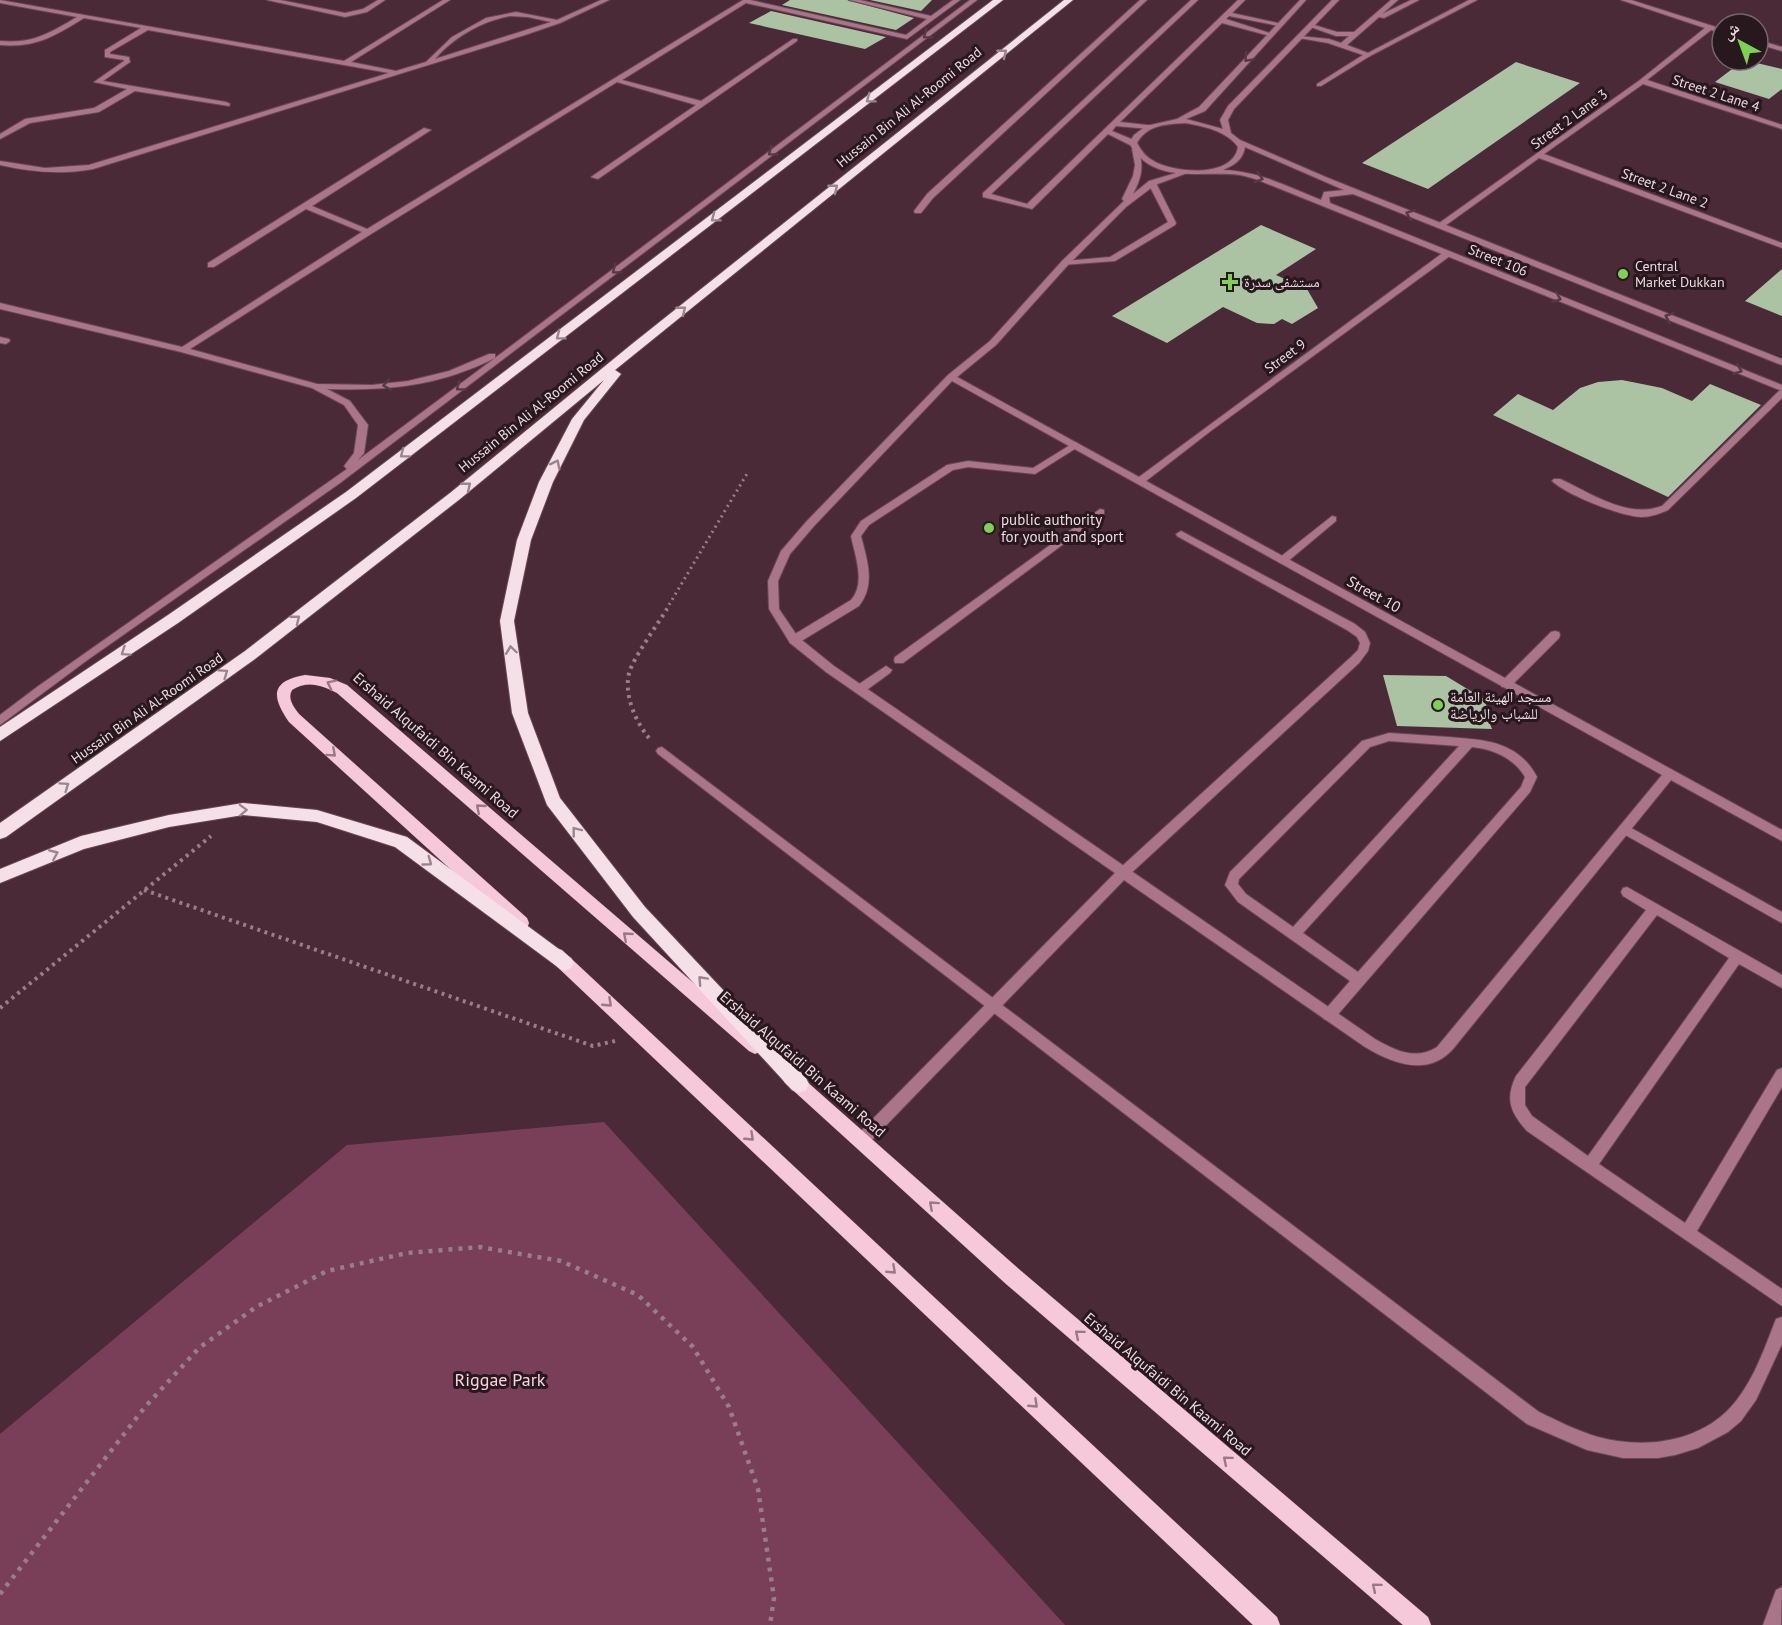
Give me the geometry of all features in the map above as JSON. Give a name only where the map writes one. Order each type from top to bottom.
[{"type":"highway","name":"Hussain Bin Ali Al-Roomi Road","points":[[0,735],[173,619],[351,495],[999,0]]},
{"type":"highway","name":"Hussain Bin Ali Al-Roomi Road","points":[[0,832],[250,655],[455,496],[636,347],[1069,0]]},
{"type":"highway","points":[[636,347],[578,419],[546,482],[524,540],[507,621],[520,713],[553,801],[639,912],[799,1084]]},
{"type":"highway","points":[[0,876],[81,843],[169,821],[243,809],[317,816],[401,842],[565,963]]},
{"type":"main road","name":"Ershaid Alqufaidi Bin Kaami Road","points":[[1269,1625],[565,963],[294,718],[282,703],[282,695],[289,685],[297,680],[311,678],[322,679],[342,689],[799,1084],[1022,1285],[1420,1625]]},
{"type":"street","points":[[270,0],[345,15],[365,10],[382,0]]},
{"type":"street","points":[[344,64],[447,0]]},
{"type":"street","points":[[0,163],[31,170],[56,172],[90,167],[558,22],[606,0]]},
{"type":"street","points":[[852,0],[932,18]]},
{"type":"street","points":[[183,350],[369,232],[746,1],[907,37],[957,0]]},
{"type":"street","points":[[0,721],[52,679],[227,561],[336,482],[974,0]]},
{"type":"street","points":[[918,211],[930,196],[1144,0]]},
{"type":"street","points":[[1195,0],[986,195],[1029,207],[1242,0]]},
{"type":"street","points":[[1115,124],[1147,127],[1190,116],[1202,109],[1303,0]]},
{"type":"street","points":[[1228,133],[1224,120],[1231,108],[1336,0]]},
{"type":"street","points":[[1342,45],[1395,0]]},
{"type":"street","points":[[1366,25],[1416,0]]},
{"type":"street","points":[[1319,85],[1368,55],[1474,0]]},
{"type":"street","points":[[1624,0],[1710,27]]},
{"type":"street","points":[[0,1],[396,72]]},
{"type":"street","points":[[429,62],[436,52],[448,42],[494,18],[518,14],[558,22]]},
{"type":"street","points":[[0,42],[30,44],[83,16]]},
{"type":"street","points":[[1225,17],[1279,24]]},
{"type":"street","points":[[1225,17],[1270,34]]},
{"type":"street","points":[[1311,26],[1336,34],[1356,34]]},
{"type":"street","name":"Street 2 Lane 3","points":[[1439,226],[1642,81],[1710,27]]},
{"type":"street","points":[[146,28],[107,51],[107,56],[127,58],[127,62],[97,82],[226,104]]},
{"type":"street","points":[[1301,37],[1342,45],[1368,55]]},
{"type":"street","points":[[595,177],[795,39]]},
{"type":"street","points":[[616,80],[702,104]]},
{"type":"street","name":"Street 2 Lane 4","points":[[1642,81],[1782,127]]},
{"type":"street","points":[[0,137],[28,121],[96,110],[133,89]]},
{"type":"street","points":[[1170,122],[1202,123],[1228,133]]},
{"type":"street","points":[[1123,205],[1140,174],[1140,164],[1134,147],[1137,134],[1147,127]]},
{"type":"street","points":[[211,265],[427,130]]},
{"type":"street","points":[[1107,131],[1134,147],[1155,165],[1186,172],[1201,172],[1230,164],[1238,157],[1240,149],[1237,141]]},
{"type":"street","name":"Street 106","points":[[1228,133],[1237,141],[1354,192],[1782,362]]},
{"type":"street","name":"Street 2 Lane 2","points":[[1539,155],[1782,246]]},
{"type":"street","points":[[1186,172],[1152,183],[1123,205],[1065,262],[993,343],[951,377],[785,553],[773,581],[774,609],[794,640],[860,689],[1329,1015],[1384,1052],[1416,1061],[1438,1054],[1669,774]]},
{"type":"street","name":"Street 106","points":[[1201,172],[1240,173],[1260,178],[1782,388]]},
{"type":"street","points":[[1065,262],[1112,259],[1172,223],[1152,183]]},
{"type":"street","points":[[1326,205],[1327,194],[1354,192]]},
{"type":"street","points":[[306,206],[369,232]]},
{"type":"street","name":"Street 9","points":[[1140,481],[1447,254]]},
{"type":"street","points":[[0,306],[183,350],[315,386],[346,403],[363,425],[359,453],[336,482]]},
{"type":"street","points":[[315,386],[380,387],[429,379],[478,364],[521,341]]},
{"type":"street","name":"Street 10","points":[[951,377],[1782,836]]},
{"type":"street","points":[[1557,481],[1622,510],[1647,515],[1658,513],[1782,393]]},
{"type":"street","points":[[794,640],[855,603],[863,595],[864,585],[856,536],[864,524],[956,465],[968,464],[1035,471],[1075,446]]},
{"type":"street","points":[[899,660],[1100,512]]},
{"type":"street","points":[[1283,560],[1332,519]]},
{"type":"street","points":[[861,1141],[1124,872],[1363,651],[1365,643],[1361,635],[1352,627],[1181,534]]},
{"type":"street","points":[[1506,684],[1555,635]]},
{"type":"street","points":[[860,689],[886,670]]},
{"type":"street","points":[[1329,1015],[1526,789],[1531,777],[1520,761],[1496,747],[1469,743],[1389,737],[1366,744],[1234,876],[1231,885],[1242,898],[1359,980]]},
{"type":"street","points":[[1294,934],[1469,743]]},
{"type":"street","points":[[662,751],[1498,1394],[1533,1418],[1569,1436],[1607,1447],[1645,1451],[1680,1446],[1710,1434],[1734,1415],[1753,1390],[1782,1325]]},
{"type":"street","points":[[1624,828],[1782,918]]},
{"type":"street","points":[[1628,892],[1782,982]]},
{"type":"street","points":[[1655,908],[1521,1080],[1515,1090],[1516,1102],[1522,1115],[1532,1126],[1782,1299]]},
{"type":"street","points":[[1589,1166],[1737,956]]},
{"type":"street","points":[[1687,1233],[1782,1074]]},
{"type":"street","points":[[1772,1625],[1782,1596]]},
{"type":"path","points":[[662,751],[638,725],[628,699],[629,672],[748,472]]},
{"type":"path","points":[[0,1008],[243,809]]},
{"type":"path","points":[[144,890],[593,1046],[642,1036]]},
{"type":"path","points":[[0,1594],[145,1407],[200,1348],[256,1307],[327,1272],[407,1253],[480,1247],[561,1261],[638,1296],[693,1347],[729,1407],[758,1490],[774,1598],[770,1625]]},
{"type":"green space","name":"Riggae Park","points":[[604,1122],[1065,1625],[0,1625],[0,1434],[347,1145]]},
{"type":"building","points":[[790,0],[847,0],[914,18],[896,30],[782,5]]},
{"type":"building","points":[[870,0],[932,0],[921,11]]},
{"type":"building","points":[[771,11],[886,37],[865,49],[749,23]]},
{"type":"building","points":[[1516,62],[1580,83],[1428,189],[1362,163]]},
{"type":"building","points":[[1770,66],[1782,69],[1782,89],[1769,99],[1715,82],[1728,72],[1770,72]]},
{"type":"building","name":"مستشفى سدرة","points":[[1261,225],[1316,249],[1276,275],[1307,289],[1318,308],[1292,324],[1282,319],[1274,324],[1257,323],[1223,307],[1167,343],[1112,316]]},
{"type":"building","points":[[1782,269],[1782,316],[1745,301]]},
{"type":"building","points":[[1622,380],[1662,388],[1692,401],[1710,384],[1761,405],[1668,497],[1493,415],[1518,394],[1553,410],[1580,388],[1598,382]]},
{"type":"building","name":"مسجد الهيئة العامة للشباب والرياضة","points":[[1383,675],[1446,676],[1484,699],[1493,724],[1490,724],[1492,729],[1397,726]]},
{"type":"place","name":"Central Market Dukkan","points":[[1623,274]]},
{"type":"place","name":"مستشفى سدرة","points":[[1230,282]]},
{"type":"place","name":"public authority for youth and sport","points":[[989,528]]},
{"type":"place","name":"مسجد الهيئة العامة للشباب والرياضة","points":[[1438,705]]}]
